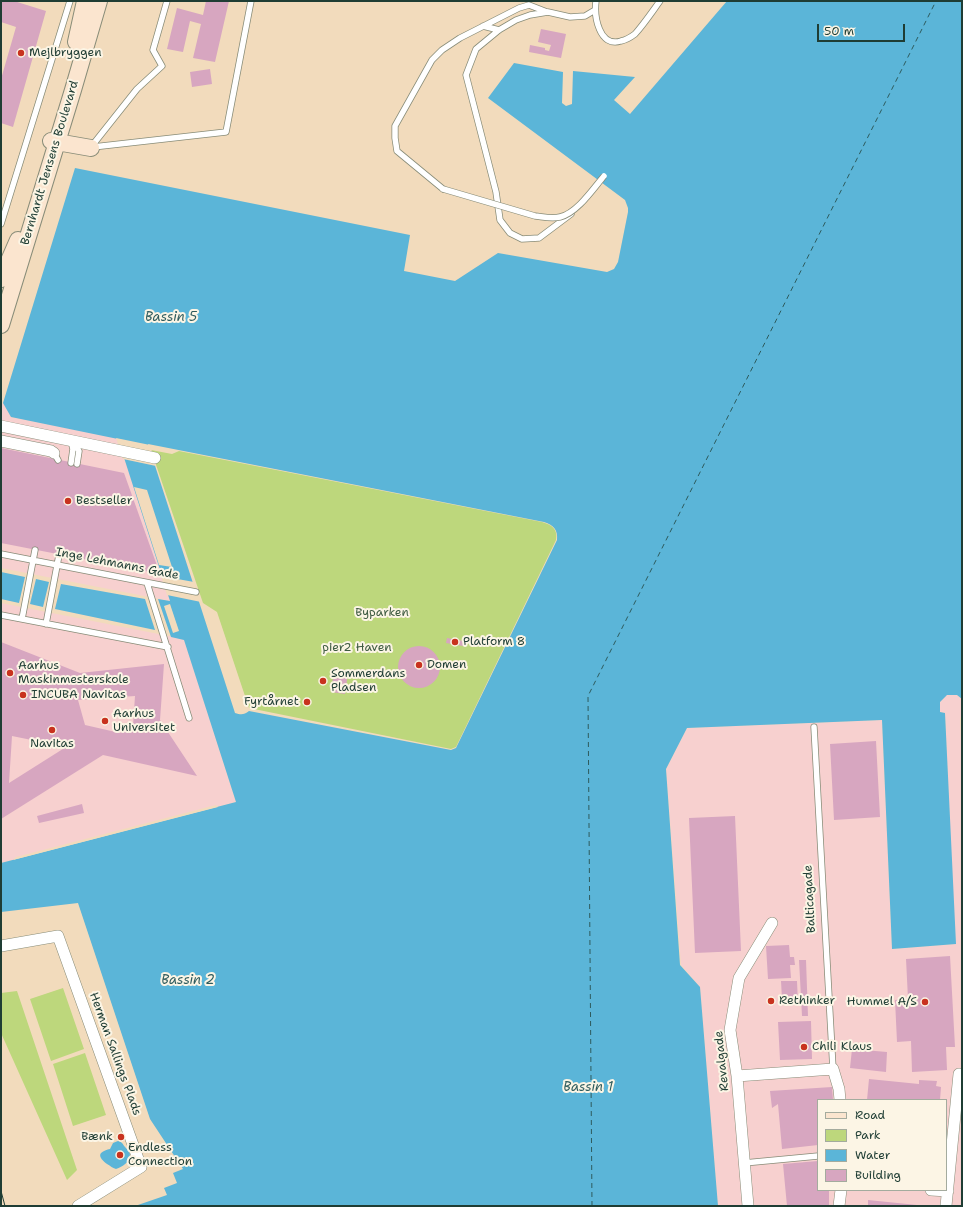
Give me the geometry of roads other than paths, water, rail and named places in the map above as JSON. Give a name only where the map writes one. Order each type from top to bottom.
[{"type":"street","name":"Bernhardt Jensens Boulevard","points":[[1,279],[28,216],[54,142],[85,1]]},
{"type":"street","name":"Bernhardt Jensens Boulevard","points":[[1,325],[54,142],[98,1]]},
{"type":"street","points":[[54,142],[91,148]]},
{"type":"street","points":[[1,426],[155,458]]},
{"type":"street","points":[[1,441],[51,451],[55,457]]},
{"type":"street","name":"Revalgade","points":[[748,1206],[737,1076],[730,1030],[739,978],[772,924]]},
{"type":"street","name":"Herman Sallings Plads","points":[[1,946],[58,936],[141,1166],[78,1206]]},
{"type":"street","points":[[737,1076],[833,1069]]},
{"type":"street","name":"Balticagade","points":[[833,1069],[839,1089],[840,1099]]},
{"type":"street","points":[[946,1206],[959,1074]]},
{"type":"street","points":[[839,1206],[841,1191]]},
{"type":"lane","points":[[1,224],[70,1]]},
{"type":"lane","points":[[91,148],[137,89],[162,66],[153,50],[167,1]]},
{"type":"lane","points":[[91,148],[226,132],[252,1]]},
{"type":"lane","points":[[596,1],[595,10],[598,24],[603,36],[612,42],[628,39],[635,34],[660,1]]},
{"type":"lane","points":[[548,12],[523,18],[499,30],[476,49],[466,75],[496,192],[500,220],[510,233],[522,239],[539,238],[577,209],[604,176],[579,206],[562,217],[551,218],[535,216],[442,189],[397,151],[395,138],[396,126],[432,60],[442,50],[460,38],[519,8],[529,5],[548,12],[570,17],[585,16],[595,10]]},
{"type":"lane","points":[[482,26],[499,30]]},
{"type":"lane","points":[[71,440],[75,443],[79,451],[74,463]]},
{"type":"lane","points":[[22,619],[35,550]]},
{"type":"lane","name":"Inge Lehmanns Gade","points":[[1,554],[196,592]]},
{"type":"lane","points":[[46,624],[59,555]]},
{"type":"lane","points":[[147,583],[189,718]]},
{"type":"lane","points":[[1,615],[168,647]]},
{"type":"lane","name":"Balticagade","points":[[814,727],[833,1069]]},
{"type":"lane","points":[[744,1163],[817,1156]]},
{"type":"water","points":[[727,1],[962,1],[962,699],[957,695],[947,695],[940,702],[940,712],[945,713],[956,944],[892,949],[882,720],[687,728],[666,769],[680,965],[700,987],[718,1206],[135,1206],[167,1195],[164,1188],[177,1183],[173,1173],[183,1169],[150,1119],[78,903],[1,912],[1,863],[236,802],[184,640],[171,637],[158,599],[170,601],[118,439],[11,417],[3,403],[75,168],[410,235],[404,271],[455,281],[498,253],[607,272],[614,269],[618,262],[628,212],[625,200],[488,98],[514,63],[563,72],[562,103],[566,106],[572,104],[573,71],[635,77],[614,100],[630,114]],"holes":[[[148,444],[544,522],[555,528],[557,540],[456,748],[451,750],[249,711],[244,714],[239,714],[235,713]]]},
{"type":"water","points":[[1,572],[25,577],[19,603],[1,599]]},
{"type":"water","points":[[36,579],[49,582],[43,607],[30,604]]},
{"type":"water","points":[[61,584],[145,599],[155,630],[55,609]]},
{"type":"water","points":[[118,1141],[128,1149],[130,1157],[127,1163],[116,1169],[107,1164],[100,1155],[106,1150],[110,1149],[113,1143]]},
{"type":"tram line","points":[[1,1191],[5,1206]]},
{"type":"place","name":"Mejlbryggen","points":[[21,53]]},
{"type":"place","name":"Bestseller","points":[[68,501]]},
{"type":"place","name":"Platform 8","points":[[455,642]]},
{"type":"place","name":"Domen","points":[[419,665]]},
{"type":"place","name":"Aarhus Maskinmesterskole","points":[[10,673]]},
{"type":"place","name":"Sommerdans Pladsen","points":[[323,681]]},
{"type":"place","name":"INCUBA Navitas","points":[[23,695]]},
{"type":"place","name":"Fyrtårnet","points":[[307,702]]},
{"type":"place","name":"Aarhus Universitet","points":[[105,721]]},
{"type":"place","name":"Navitas","points":[[52,730]]},
{"type":"place","name":"Rethinker","points":[[771,1001]]},
{"type":"place","name":"Hummel A/S","points":[[925,1002]]},
{"type":"place","name":"Chili Klaus","points":[[804,1047]]},
{"type":"place","name":"Bænk","points":[[121,1137]]},
{"type":"place","name":"Endless Connection","points":[[120,1155]]},
{"type":"water label","name":"Bassin 5","points":[[171,318]]},
{"type":"water label","name":"Bassin 2","points":[[188,981]]},
{"type":"water label","name":"Bassin 1","points":[[588,1088]]},
{"type":"park label","name":"Byparken","points":[[382,613]]},
{"type":"park label","name":"pier2 Haven","points":[[357,648]]}]
